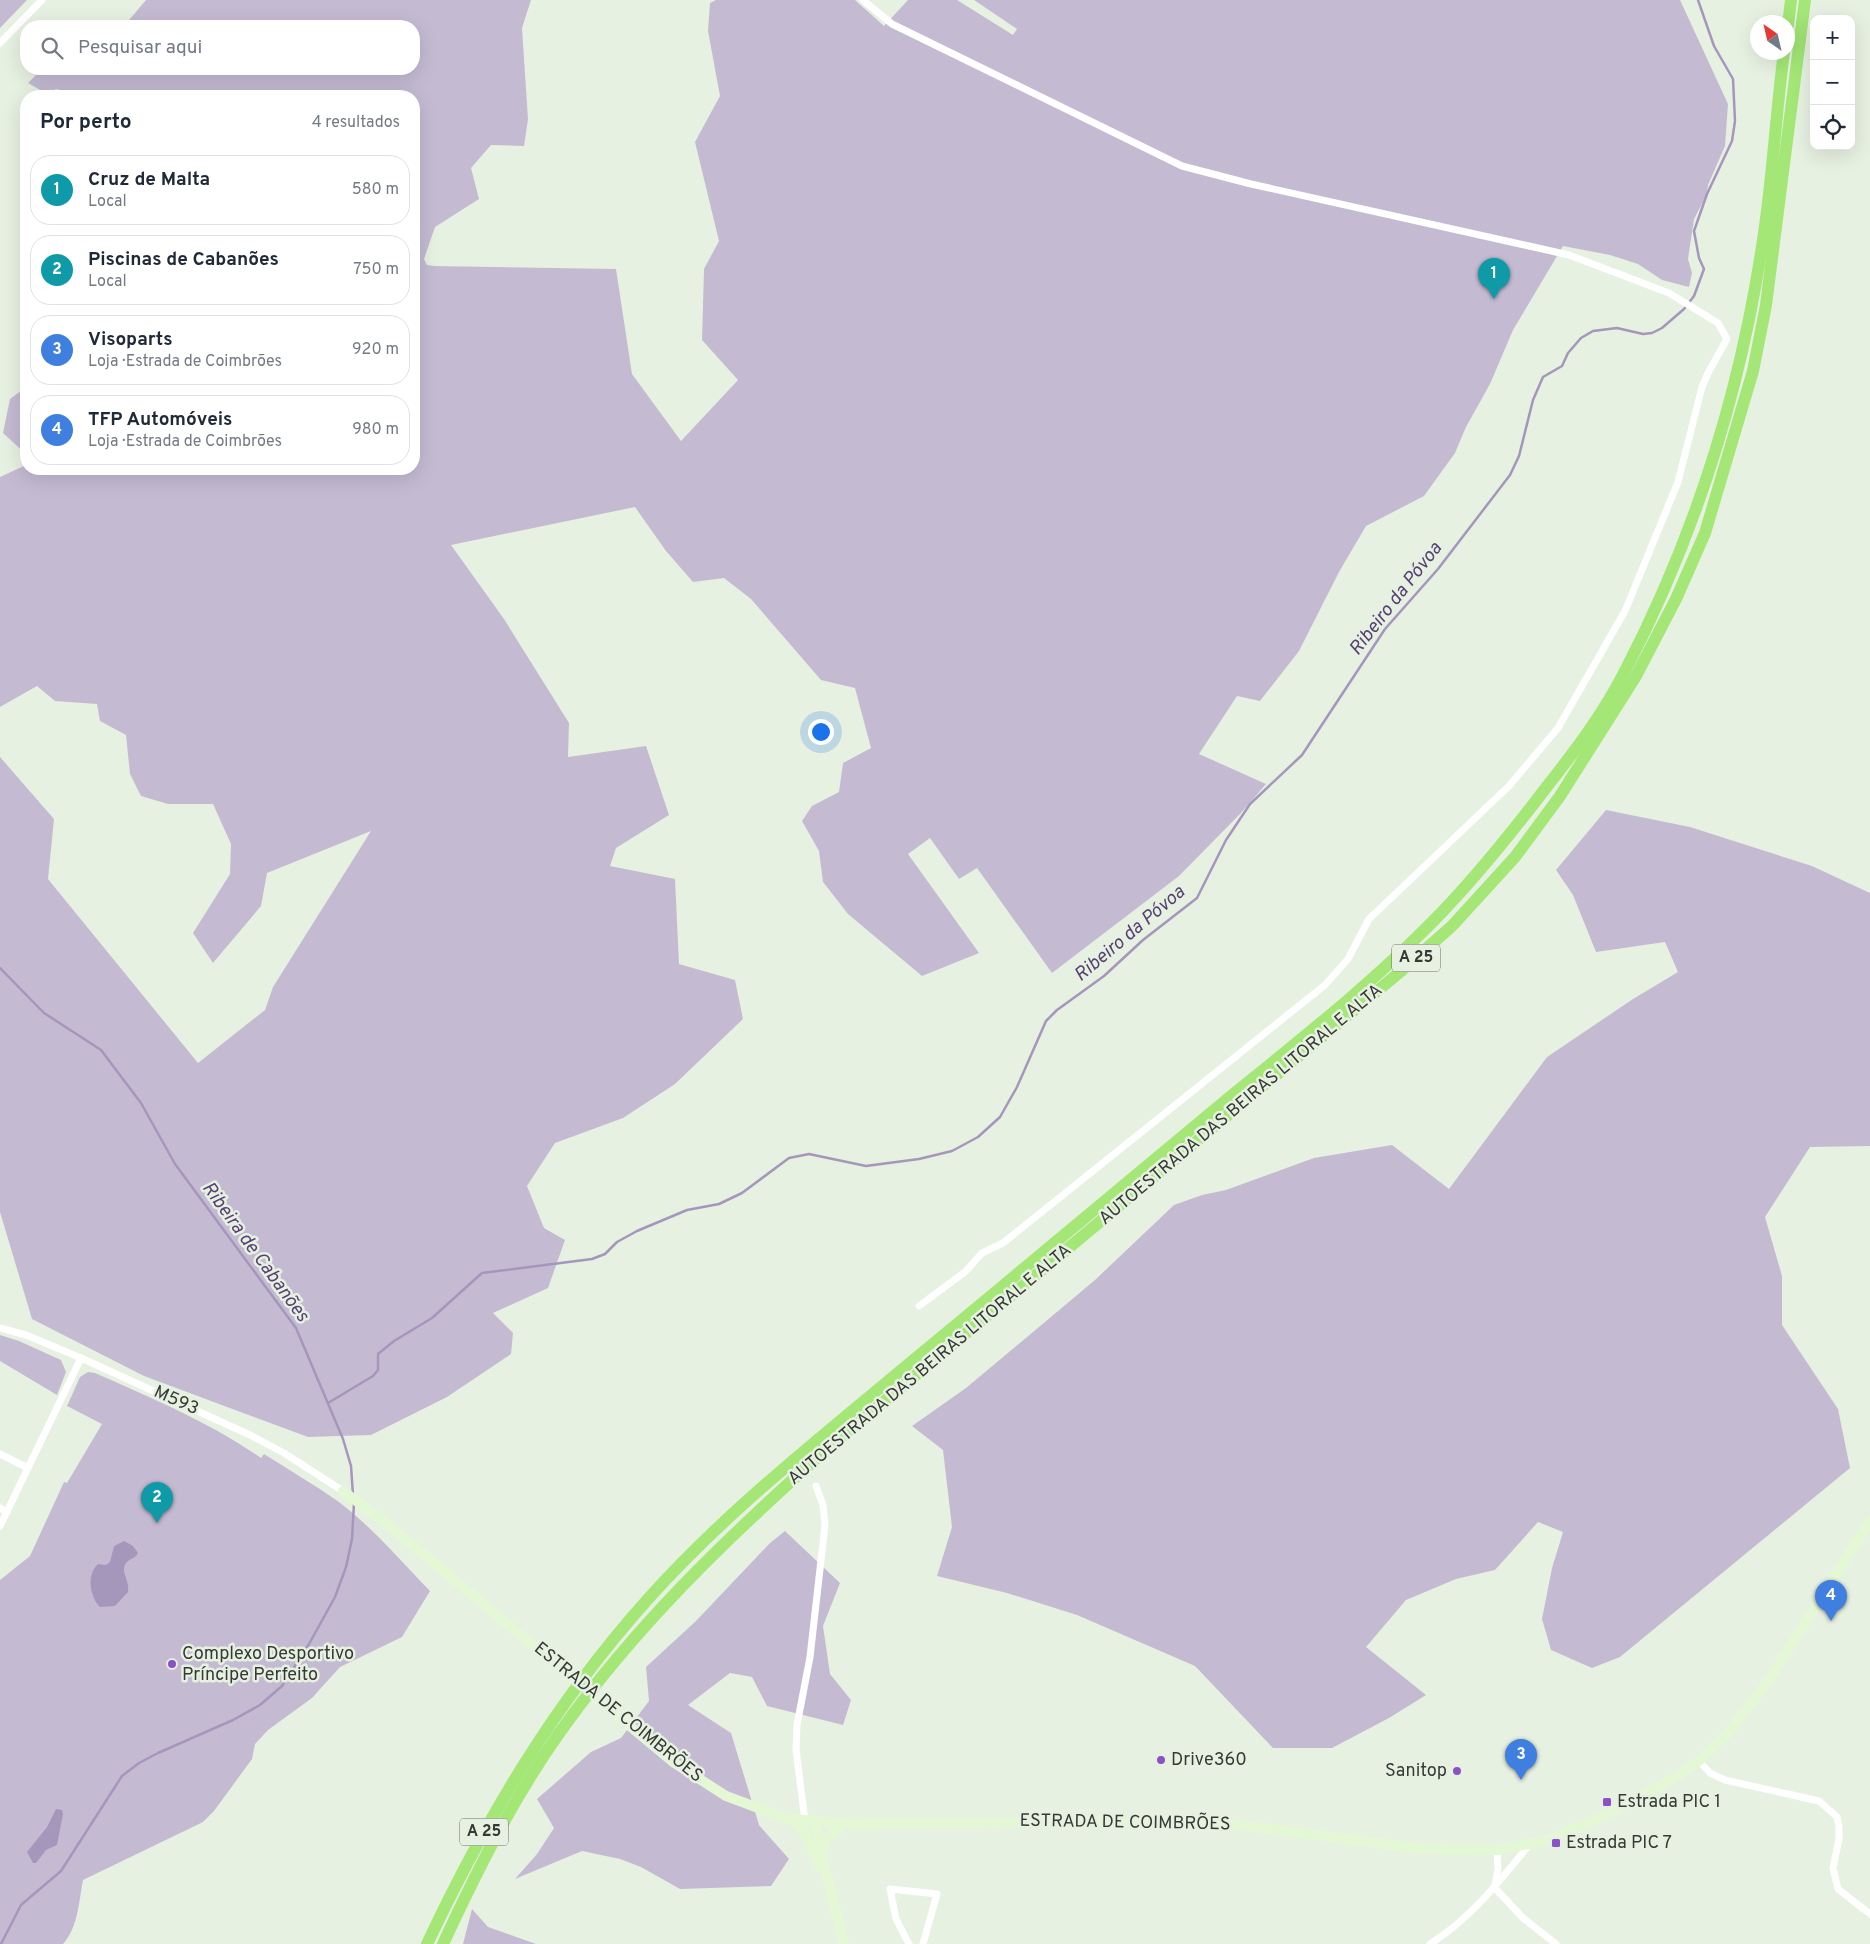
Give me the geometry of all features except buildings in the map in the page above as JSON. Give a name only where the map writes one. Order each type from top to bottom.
[{"type":"highway","points":[[1789,15],[1791,0]]},
{"type":"highway","name":"AUTOESTRADA DAS BEIRAS LITORAL E ALTA","points":[[442,1944],[517,1799],[560,1732],[617,1657],[693,1573],[742,1525],[827,1449],[1364,1004],[1452,926],[1515,857],[1560,796],[1636,676],[1676,599],[1705,533],[1753,370],[1766,304],[1805,0]]},
{"type":"highway","name":"AUTOESTRADA DAS BEIRAS LITORAL E ALTA","points":[[427,1944],[460,1876],[505,1793],[549,1724],[607,1648],[680,1564],[818,1439],[1359,989],[1441,913],[1501,845],[1587,734],[1624,673],[1664,590],[1694,520],[1717,450],[1737,373],[1764,230],[1783,60]]},
{"type":"street","points":[[22,20],[42,0]]},
{"type":"street","points":[[863,0],[892,24],[1182,166],[1251,184],[1552,250],[1630,277],[1684,301],[1718,323],[1728,339],[1702,387],[1678,482],[1625,611],[1558,728],[1509,786],[1369,919],[1348,959],[1325,985],[1002,1243],[982,1253],[965,1272],[919,1306]]},
{"type":"street","points":[[0,43],[20,23]]},
{"type":"street","name":"M593","points":[[0,1328],[26,1335],[81,1358],[250,1435],[284,1453],[343,1492]]},
{"type":"street","points":[[0,1526],[81,1358]]},
{"type":"street","points":[[0,1454],[28,1468]]},
{"type":"street","points":[[816,1486],[823,1505],[825,1525],[810,1657],[797,1725],[796,1750],[810,1821],[822,1855],[844,1944]]},
{"type":"street","name":"ESTRADA DE COIMBRÕES","points":[[343,1492],[373,1514],[673,1762],[726,1796],[792,1818],[845,1824],[1207,1821],[1423,1849],[1497,1850],[1529,1845],[1563,1834],[1613,1811],[1673,1779],[1699,1761],[1728,1734],[1767,1683],[1870,1520]]},
{"type":"street","points":[[0,1508],[7,1512]]},
{"type":"street","points":[[1699,1761],[1710,1773],[1725,1780],[1819,1801],[1829,1808],[1837,1817],[1839,1826],[1839,1839],[1833,1868],[1838,1889],[1870,1914]]},
{"type":"street","points":[[792,1818],[798,1824],[811,1846],[832,1899]]},
{"type":"street","points":[[822,1855],[823,1844],[832,1833],[845,1824]]},
{"type":"street","points":[[1430,1944],[1453,1930],[1494,1888],[1529,1845]]},
{"type":"street","points":[[1494,1888],[1498,1868],[1497,1850]]},
{"type":"street","points":[[1494,1888],[1523,1918],[1556,1944]]},
{"type":"street","points":[[909,1944],[896,1919],[890,1889],[937,1894],[923,1944]]},
{"type":"shaded area","points":[[0,0],[27,0],[0,28]]},
{"type":"shaded area","points":[[146,0],[531,0],[522,28],[528,119],[524,146],[491,145],[471,168],[479,199],[435,227],[424,259],[427,265],[434,266],[616,269],[632,374],[681,441],[738,380],[702,340],[704,269],[719,241],[695,142],[720,96],[708,31],[710,3],[716,0],[855,0],[884,26],[908,0],[957,0],[1013,35],[1017,29],[974,0],[1680,0],[1728,104],[1725,146],[1708,185],[1707,194],[1694,219],[1688,259],[1692,273],[1689,287],[1662,280],[1638,264],[1610,255],[1563,246],[1513,330],[1490,384],[1466,427],[1455,453],[1424,496],[1366,526],[1339,572],[1299,651],[1260,701],[1237,696],[1199,754],[1266,784],[1240,814],[1179,876],[1052,973],[977,868],[959,879],[930,838],[908,854],[979,953],[922,976],[848,914],[823,882],[819,851],[802,821],[812,806],[839,792],[843,763],[871,748],[855,688],[821,680],[751,599],[724,578],[693,582],[666,551],[635,507],[451,545],[504,619],[569,723],[568,757],[646,746],[669,815],[616,848],[610,866],[675,879],[679,964],[735,980],[743,1019],[675,1084],[623,1118],[555,1143],[527,1186],[544,1228],[565,1240],[548,1288],[493,1313],[513,1333],[511,1354],[447,1397],[371,1435],[308,1437],[144,1376],[32,1319],[0,1212],[0,757],[54,819],[48,879],[198,1063],[265,1010],[273,987],[371,831],[267,873],[261,906],[213,963],[193,933],[230,874],[231,844],[213,804],[168,804],[141,796],[130,774],[126,735],[100,721],[97,704],[55,701],[37,686],[0,707],[0,477],[20,468],[20,475],[420,475],[420,90],[40,90],[28,83],[36,75],[420,75],[420,20],[129,20]]},
{"type":"shaded area","points":[[20,392],[20,449],[3,433],[10,399]]},
{"type":"shaded area","points":[[1606,810],[1690,827],[1812,866],[1870,893],[1870,1146],[1810,1147],[1765,1217],[1782,1276],[1782,1325],[1838,1409],[1850,1468],[1620,1657],[1592,1668],[1551,1650],[1542,1619],[1552,1568],[1563,1532],[1538,1522],[1495,1570],[1456,1579],[1406,1600],[1366,1647],[1426,1695],[1389,1718],[1332,1748],[1273,1748],[1195,1666],[1077,1615],[1007,1593],[937,1576],[952,1527],[943,1450],[912,1426],[966,1388],[1095,1280],[1174,1205],[1202,1195],[1226,1190],[1314,1158],[1392,1145],[1449,1189],[1547,1057],[1633,999],[1678,972],[1665,942],[1596,952],[1573,895],[1556,870]]},
{"type":"shaded area","points":[[0,1335],[19,1341],[61,1360],[66,1372],[57,1395],[0,1361]]},
{"type":"shaded area","name":"Complexo Desportivo Príncipe Perfeito","points":[[88,1372],[95,1373],[180,1411],[221,1433],[261,1458],[264,1454],[311,1484],[339,1502],[363,1522],[430,1591],[402,1637],[340,1667],[312,1698],[268,1730],[255,1744],[252,1759],[214,1811],[203,1822],[83,1880],[75,1922],[68,1938],[63,1944],[0,1944],[0,1580],[30,1556],[64,1482],[67,1483],[102,1424],[67,1406],[80,1377]]},
{"type":"shaded area","points":[[785,1531],[840,1583],[823,1626],[830,1674],[851,1700],[843,1725],[767,1706],[752,1677],[730,1673],[688,1705],[731,1733],[759,1825],[789,1859],[771,1886],[680,1889],[641,1867],[620,1859],[582,1851],[515,1879],[537,1854],[554,1828],[537,1799],[591,1752],[621,1738],[649,1701],[646,1667],[696,1621],[770,1543]]},
{"type":"shaded area","points":[[124,1541],[133,1546],[138,1553],[124,1566],[128,1592],[115,1606],[100,1607],[92,1592],[92,1574],[98,1564],[106,1565],[110,1562],[114,1546]]},
{"type":"shaded area","points":[[56,1809],[62,1810],[63,1814],[57,1845],[46,1850],[36,1863],[33,1863],[27,1852],[47,1827]]},
{"type":"shaded area","points":[[472,1909],[488,1927],[536,1944],[463,1944]]},
{"type":"waterway","name":"Ribeiro da Póvoa","points":[[328,1403],[373,1376],[378,1370],[378,1354],[394,1341],[432,1318],[482,1273],[592,1259],[605,1254],[617,1242],[637,1231],[687,1210],[719,1204],[742,1193],[789,1158],[809,1154],[866,1166],[919,1159],[952,1151],[978,1137],[1000,1117],[1017,1087],[1046,1021],[1057,1010],[1104,976],[1143,940],[1197,898],[1226,840],[1250,804],[1302,755],[1385,629],[1438,569],[1510,475],[1519,456],[1533,400],[1543,377],[1562,366],[1568,353],[1581,338],[1593,331],[1617,328],[1643,334],[1652,333],[1662,328],[1684,309],[1694,296],[1704,269],[1699,258],[1694,231],[1707,194],[1732,141],[1735,121],[1733,79],[1714,46],[1698,0]]},
{"type":"waterway","name":"Ribeira de Cabanões","points":[[0,968],[44,1013],[101,1050],[141,1103],[175,1164],[296,1328],[343,1439],[351,1466],[353,1495]]},
{"type":"waterway","name":"Ribeira de Cabanões","points":[[1,1944],[21,1905],[61,1871],[122,1776],[139,1763],[158,1753],[233,1720],[260,1705],[282,1686],[309,1644],[335,1597],[346,1567],[352,1539],[354,1503]]},
{"type":"place","name":"Cruz de Malta","points":[[1494,299]]},
{"type":"place","name":"Piscinas de Cabanões","points":[[157,1523]]},
{"type":"place","name":"TFP Automóveis","points":[[1831,1621]]},
{"type":"place","name":"Complexo Desportivo Príncipe Perfeito","points":[[172,1664]]},
{"type":"place","name":"Drive360","points":[[1161,1760]]},
{"type":"place","name":"Sanitop","points":[[1457,1771]]},
{"type":"place","name":"Visoparts","points":[[1521,1780]]},
{"type":"place","name":"Estrada PIC 1","points":[[1607,1802]]},
{"type":"place","name":"Estrada PIC 7","points":[[1556,1843]]}]
